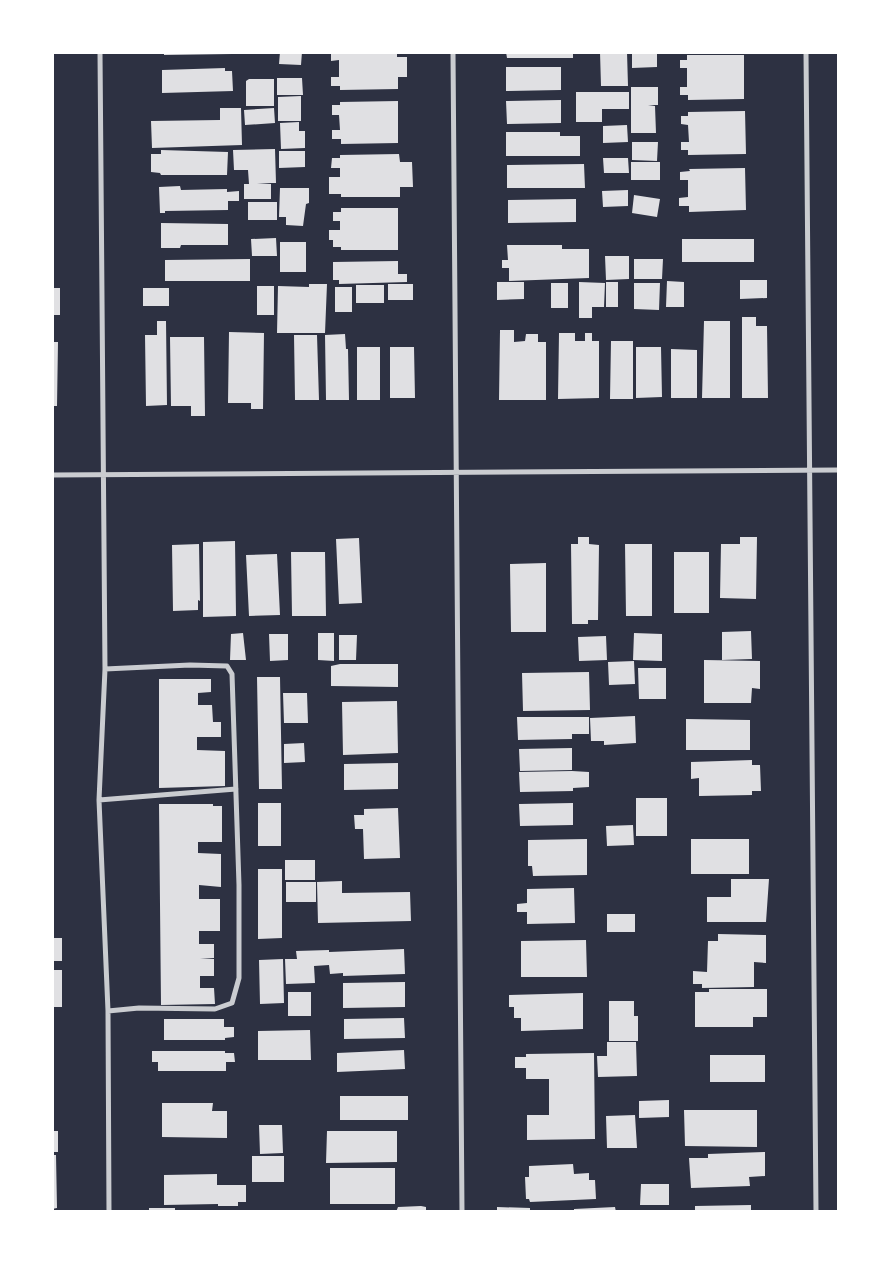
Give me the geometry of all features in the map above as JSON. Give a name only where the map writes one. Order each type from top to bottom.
[{"type":"street","points":[[100,52],[105,669],[99,800],[108,1011],[109,1212]]},
{"type":"street","points":[[453,52],[462,1212]]},
{"type":"street","points":[[806,52],[816,1212]]},
{"type":"street","points":[[52,475],[838,470]]},
{"type":"street","points":[[105,669],[190,665],[227,666],[232,674],[239,885],[239,978],[232,1004],[215,1009],[139,1008],[108,1011]]},
{"type":"street","points":[[99,800],[236,789]]},
{"type":"building","points":[[164,52],[232,52],[232,54],[164,55]]},
{"type":"building","points":[[280,52],[302,52],[301,65],[279,64]]},
{"type":"building","points":[[331,52],[397,52],[397,57],[407,57],[407,77],[398,77],[398,89],[340,90],[340,86],[331,86],[331,77],[339,77],[339,60],[331,61]]},
{"type":"building","points":[[506,52],[573,52],[573,58],[507,58]]},
{"type":"building","points":[[600,52],[627,52],[628,86],[601,86]]},
{"type":"building","points":[[632,52],[657,52],[657,67],[632,68]]},
{"type":"building","points":[[687,55],[744,55],[744,99],[688,100],[688,95],[680,95],[680,87],[687,87],[687,68],[680,68],[680,60],[687,60]]},
{"type":"building","points":[[506,67],[561,67],[561,90],[506,91]]},
{"type":"building","points":[[225,68],[225,71],[232,71],[233,91],[162,93],[162,70]]},
{"type":"building","points":[[277,78],[302,78],[303,95],[277,95]]},
{"type":"building","points":[[249,79],[274,79],[274,106],[246,106],[246,81]]},
{"type":"building","points":[[631,87],[658,87],[658,105],[648,105],[655,106],[656,133],[631,133]]},
{"type":"building","points":[[576,92],[629,92],[629,109],[602,109],[602,122],[576,122]]},
{"type":"building","points":[[301,96],[301,121],[278,121],[278,97]]},
{"type":"building","points":[[561,100],[561,123],[507,124],[506,101]]},
{"type":"building","points":[[398,101],[398,143],[341,144],[341,139],[332,139],[332,130],[340,130],[339,115],[332,115],[332,105],[340,105],[340,102]]},
{"type":"building","points":[[220,108],[241,108],[242,145],[152,148],[151,121],[220,120]]},
{"type":"building","points":[[274,108],[275,123],[245,125],[244,110]]},
{"type":"building","points":[[745,111],[746,154],[688,155],[688,150],[681,150],[681,142],[689,142],[688,125],[681,124],[681,116],[688,116],[688,112]]},
{"type":"building","points":[[299,122],[299,131],[305,131],[305,148],[281,149],[280,123]]},
{"type":"building","points":[[627,125],[628,142],[603,143],[603,126]]},
{"type":"building","points":[[506,132],[560,132],[560,136],[580,136],[580,156],[506,156]]},
{"type":"building","points":[[632,142],[658,142],[657,161],[632,160]]},
{"type":"building","points":[[275,149],[276,183],[257,183],[271,184],[271,199],[244,199],[244,184],[249,184],[248,170],[234,170],[233,150]]},
{"type":"building","points":[[161,150],[228,152],[227,175],[161,175],[160,173],[151,172],[151,154],[161,154]]},
{"type":"building","points":[[279,151],[305,151],[305,167],[279,168]]},
{"type":"building","points":[[399,154],[400,162],[412,162],[413,187],[400,187],[400,197],[341,197],[341,194],[329,194],[329,177],[340,177],[340,168],[331,168],[332,158],[340,158],[340,155]]},
{"type":"building","points":[[603,158],[628,158],[629,173],[604,173]]},
{"type":"building","points":[[631,162],[660,162],[660,180],[631,180]]},
{"type":"building","points":[[584,164],[585,188],[507,188],[507,165]]},
{"type":"building","points":[[745,168],[746,210],[689,212],[689,206],[679,206],[679,198],[688,197],[688,180],[680,180],[680,172],[690,171],[689,169]]},
{"type":"building","points":[[180,186],[181,190],[227,189],[227,192],[239,191],[239,201],[228,201],[228,210],[165,211],[165,213],[160,213],[159,187]]},
{"type":"building","points":[[280,188],[309,188],[309,203],[306,204],[303,226],[286,225],[286,217],[279,217]]},
{"type":"building","points":[[628,190],[628,206],[603,207],[602,191]]},
{"type":"building","points":[[634,195],[660,199],[657,217],[632,213]]},
{"type":"building","points":[[576,199],[576,222],[508,223],[508,200]]},
{"type":"building","points":[[248,202],[277,202],[277,220],[248,220]]},
{"type":"building","points":[[341,208],[398,208],[398,250],[341,250],[341,247],[333,247],[333,240],[329,240],[329,230],[340,230],[340,221],[333,221],[333,212],[341,212]]},
{"type":"building","points":[[161,223],[228,224],[228,245],[181,245],[180,248],[161,248]]},
{"type":"building","points":[[276,238],[277,256],[252,256],[251,239]]},
{"type":"building","points":[[682,239],[754,239],[754,262],[682,262]]},
{"type":"building","points":[[280,242],[306,242],[306,272],[280,272]]},
{"type":"building","points":[[507,245],[562,245],[562,249],[589,249],[589,278],[509,281],[509,268],[502,268],[502,260],[508,260]]},
{"type":"building","points":[[605,256],[629,256],[629,279],[606,280]]},
{"type":"building","points":[[250,259],[250,281],[165,281],[165,260]]},
{"type":"building","points":[[634,259],[663,259],[662,279],[634,279]]},
{"type":"building","points":[[398,261],[398,274],[407,274],[407,282],[339,284],[339,280],[333,280],[333,262]]},
{"type":"building","points":[[740,280],[767,280],[767,298],[740,299]]},
{"type":"building","points":[[667,281],[684,282],[684,307],[666,307]]},
{"type":"building","points":[[497,282],[524,282],[524,299],[497,300]]},
{"type":"building","points":[[579,282],[605,283],[604,307],[592,307],[592,318],[579,318]]},
{"type":"building","points":[[606,282],[618,282],[618,307],[606,307]]},
{"type":"building","points":[[551,283],[568,283],[568,308],[551,308]]},
{"type":"building","points":[[634,283],[660,283],[659,310],[634,309]]},
{"type":"building","points":[[309,284],[327,284],[325,333],[277,333],[278,286],[309,287]]},
{"type":"building","points":[[388,284],[413,284],[413,300],[388,300]]},
{"type":"building","points":[[356,285],[384,285],[384,303],[356,303]]},
{"type":"building","points":[[257,286],[274,286],[274,315],[257,315]]},
{"type":"building","points":[[335,287],[352,287],[352,312],[335,312]]},
{"type":"building","points":[[52,288],[60,288],[60,315],[52,315]]},
{"type":"building","points":[[143,288],[169,288],[169,306],[143,306]]},
{"type":"building","points":[[742,317],[756,317],[756,326],[767,326],[768,398],[742,398]]},
{"type":"building","points":[[157,321],[166,321],[167,405],[146,406],[145,335],[157,335]]},
{"type":"building","points":[[704,321],[730,321],[730,398],[702,398]]},
{"type":"building","points":[[500,330],[514,330],[514,342],[525,341],[526,334],[538,334],[538,342],[546,342],[546,400],[499,400]]},
{"type":"building","points":[[229,332],[264,333],[263,409],[251,409],[251,403],[228,403]]},
{"type":"building","points":[[559,333],[575,333],[575,341],[585,341],[585,333],[592,333],[592,341],[599,341],[599,398],[558,399]]},
{"type":"building","points":[[345,334],[346,349],[348,349],[349,400],[326,400],[325,335]]},
{"type":"building","points":[[294,335],[317,335],[319,400],[295,400]]},
{"type":"building","points":[[170,337],[204,337],[205,416],[191,416],[191,406],[171,406]]},
{"type":"building","points":[[611,341],[633,341],[633,399],[610,399]]},
{"type":"building","points":[[52,342],[58,342],[57,406],[52,406]]},
{"type":"building","points":[[357,347],[380,347],[380,400],[357,400]]},
{"type":"building","points":[[390,347],[414,347],[415,398],[390,398]]},
{"type":"building","points":[[636,347],[661,347],[662,397],[636,398]]},
{"type":"building","points":[[671,349],[697,350],[697,398],[671,398]]},
{"type":"building","points":[[578,537],[589,537],[589,544],[599,545],[598,620],[588,620],[588,624],[572,624],[571,544],[578,544]]},
{"type":"building","points":[[740,537],[757,537],[756,599],[720,598],[721,544],[740,544]]},
{"type":"building","points":[[359,538],[362,603],[339,604],[336,539]]},
{"type":"building","points":[[235,541],[236,616],[203,617],[203,542]]},
{"type":"building","points":[[199,544],[200,601],[198,600],[198,610],[173,611],[172,545]]},
{"type":"building","points":[[625,544],[652,544],[652,616],[626,616]]},
{"type":"building","points":[[291,552],[325,552],[326,616],[292,616]]},
{"type":"building","points":[[674,552],[709,552],[709,613],[674,613]]},
{"type":"building","points":[[277,554],[280,615],[249,616],[246,555]]},
{"type":"building","points":[[546,563],[546,632],[511,632],[510,564]]},
{"type":"building","points":[[751,631],[752,659],[722,660],[722,632]]},
{"type":"building","points":[[243,633],[246,660],[230,660],[231,634]]},
{"type":"building","points":[[318,633],[334,633],[334,661],[318,660]]},
{"type":"building","points":[[634,633],[662,634],[662,661],[633,660]]},
{"type":"building","points":[[269,634],[288,634],[288,660],[270,661]]},
{"type":"building","points":[[339,635],[357,635],[356,660],[339,660]]},
{"type":"building","points":[[606,636],[607,660],[579,661],[578,637]]},
{"type":"building","points":[[704,660],[760,661],[760,689],[752,688],[751,703],[704,703]]},
{"type":"building","points":[[634,661],[635,684],[609,685],[608,662]]},
{"type":"building","points":[[340,664],[398,664],[398,687],[331,686],[331,666]]},
{"type":"building","points":[[638,668],[666,668],[666,699],[639,699]]},
{"type":"building","points":[[589,672],[590,710],[523,711],[522,673]]},
{"type":"building","points":[[257,677],[280,677],[282,789],[259,789]]},
{"type":"building","points":[[159,679],[211,679],[211,692],[198,693],[198,705],[212,705],[213,722],[221,722],[221,737],[197,737],[197,750],[225,751],[225,786],[159,788]]},
{"type":"building","points":[[283,693],[307,693],[308,723],[284,723]]},
{"type":"building","points":[[397,701],[398,753],[343,755],[342,702]]},
{"type":"building","points":[[635,716],[636,743],[604,745],[604,741],[591,741],[590,718]]},
{"type":"building","points":[[517,717],[589,717],[589,734],[572,734],[572,739],[518,740]]},
{"type":"building","points":[[686,719],[750,720],[750,750],[686,750]]},
{"type":"building","points":[[304,743],[305,762],[284,763],[284,744]]},
{"type":"building","points":[[572,748],[572,770],[520,771],[519,749]]},
{"type":"building","points":[[752,760],[752,765],[760,765],[761,791],[752,791],[752,795],[699,796],[699,778],[691,779],[691,762]]},
{"type":"building","points":[[398,763],[398,789],[344,790],[344,764]]},
{"type":"building","points":[[519,772],[589,772],[589,787],[573,788],[573,791],[520,792]]},
{"type":"building","points":[[636,798],[667,798],[667,836],[636,836]]},
{"type":"building","points":[[258,803],[281,803],[281,846],[258,846]]},
{"type":"building","points":[[573,803],[573,825],[520,826],[519,804]]},
{"type":"building","points":[[159,804],[213,804],[213,806],[222,806],[222,842],[198,842],[198,853],[221,854],[221,887],[199,885],[199,899],[220,899],[220,931],[199,931],[199,944],[214,944],[214,958],[200,958],[214,959],[214,976],[200,976],[200,988],[214,988],[215,1004],[161,1005]]},
{"type":"building","points":[[398,808],[400,858],[364,859],[363,829],[355,829],[354,815],[364,815],[364,809]]},
{"type":"building","points":[[633,825],[634,845],[607,846],[606,826]]},
{"type":"building","points":[[587,839],[587,875],[533,876],[532,866],[528,866],[528,840]]},
{"type":"building","points":[[691,839],[749,839],[749,874],[691,874]]},
{"type":"building","points":[[285,860],[315,860],[315,880],[285,880]]},
{"type":"building","points":[[258,869],[282,869],[282,938],[258,939]]},
{"type":"building","points":[[731,879],[769,879],[766,922],[707,922],[707,897],[731,897]]},
{"type":"building","points":[[342,881],[342,893],[410,892],[411,921],[318,923],[317,882]]},
{"type":"building","points":[[286,882],[316,882],[316,902],[286,902]]},
{"type":"building","points":[[574,888],[575,923],[527,924],[527,912],[517,912],[517,904],[527,903],[527,889]]},
{"type":"building","points":[[607,914],[635,914],[635,932],[607,932]]},
{"type":"building","points":[[718,934],[766,935],[766,963],[754,962],[754,987],[702,988],[702,984],[693,984],[693,971],[707,972],[708,941],[718,941]]},
{"type":"building","points":[[52,938],[62,938],[62,961],[52,961]]},
{"type":"building","points":[[586,940],[587,977],[521,977],[521,941]]},
{"type":"building","points":[[404,949],[405,974],[343,976],[343,973],[330,974],[329,965],[314,966],[315,983],[286,984],[285,959],[297,959],[296,951],[329,950],[329,952]]},
{"type":"building","points":[[283,959],[284,1003],[260,1004],[259,960]]},
{"type":"building","points":[[52,970],[62,970],[62,1007],[52,1007]]},
{"type":"building","points":[[405,982],[405,1007],[343,1008],[343,983]]},
{"type":"building","points":[[709,989],[767,989],[767,1017],[753,1017],[753,1027],[695,1027],[695,992],[709,992]]},
{"type":"building","points":[[288,992],[311,992],[311,1016],[288,1016]]},
{"type":"building","points":[[583,993],[583,1029],[521,1031],[521,1018],[514,1018],[514,1007],[509,1007],[509,995]]},
{"type":"building","points":[[609,1001],[634,1001],[634,1016],[638,1016],[638,1041],[609,1041]]},
{"type":"building","points":[[404,1018],[405,1038],[344,1039],[344,1019]]},
{"type":"building","points":[[164,1019],[224,1019],[224,1027],[234,1027],[234,1037],[225,1038],[225,1040],[164,1040]]},
{"type":"building","points":[[310,1030],[311,1060],[258,1060],[258,1031]]},
{"type":"building","points":[[607,1042],[636,1042],[637,1076],[598,1077],[597,1056],[607,1056]]},
{"type":"building","points":[[404,1050],[405,1069],[337,1072],[337,1053]]},
{"type":"building","points":[[152,1051],[225,1051],[225,1053],[234,1053],[235,1062],[226,1062],[226,1071],[158,1071],[158,1062],[152,1062]]},
{"type":"building","points":[[594,1053],[595,1139],[527,1140],[527,1115],[549,1115],[549,1079],[526,1079],[526,1068],[515,1068],[515,1057],[526,1057],[526,1054]]},
{"type":"building","points":[[710,1055],[765,1055],[765,1082],[710,1082]]},
{"type":"building","points":[[340,1096],[408,1096],[408,1120],[340,1120]]},
{"type":"building","points":[[669,1100],[669,1117],[639,1118],[639,1101]]},
{"type":"building","points":[[162,1103],[213,1103],[212,1111],[227,1111],[227,1138],[162,1137]]},
{"type":"building","points":[[684,1110],[757,1110],[757,1147],[685,1146]]},
{"type":"building","points":[[635,1115],[637,1148],[607,1148],[606,1116]]},
{"type":"building","points":[[259,1125],[282,1125],[283,1153],[260,1154]]},
{"type":"building","points":[[52,1131],[58,1131],[58,1152],[52,1152]]},
{"type":"building","points":[[327,1131],[397,1131],[397,1162],[326,1163]]},
{"type":"building","points":[[765,1152],[765,1176],[749,1177],[750,1186],[691,1188],[689,1158],[708,1158],[708,1154]]},
{"type":"building","points":[[52,1155],[56,1155],[57,1208],[52,1209]]},
{"type":"building","points":[[252,1156],[284,1156],[284,1182],[252,1182]]},
{"type":"building","points":[[573,1164],[574,1174],[589,1173],[589,1180],[595,1180],[596,1199],[530,1202],[529,1199],[526,1199],[525,1177],[529,1177],[529,1166]]},
{"type":"building","points":[[330,1168],[395,1168],[395,1204],[330,1204]]},
{"type":"building","points":[[217,1174],[217,1185],[246,1185],[246,1202],[238,1202],[238,1206],[218,1206],[218,1204],[164,1205],[164,1175]]},
{"type":"building","points":[[641,1184],[669,1184],[669,1205],[640,1205]]},
{"type":"building","points":[[751,1205],[751,1212],[695,1212],[695,1206]]},
{"type":"building","points":[[398,1207],[426,1207],[426,1212],[396,1212]]},
{"type":"building","points":[[497,1207],[530,1208],[530,1212],[497,1212]]},
{"type":"building","points":[[615,1207],[616,1212],[574,1212],[574,1209]]},
{"type":"building","points":[[149,1208],[175,1208],[175,1212],[149,1212]]}]
